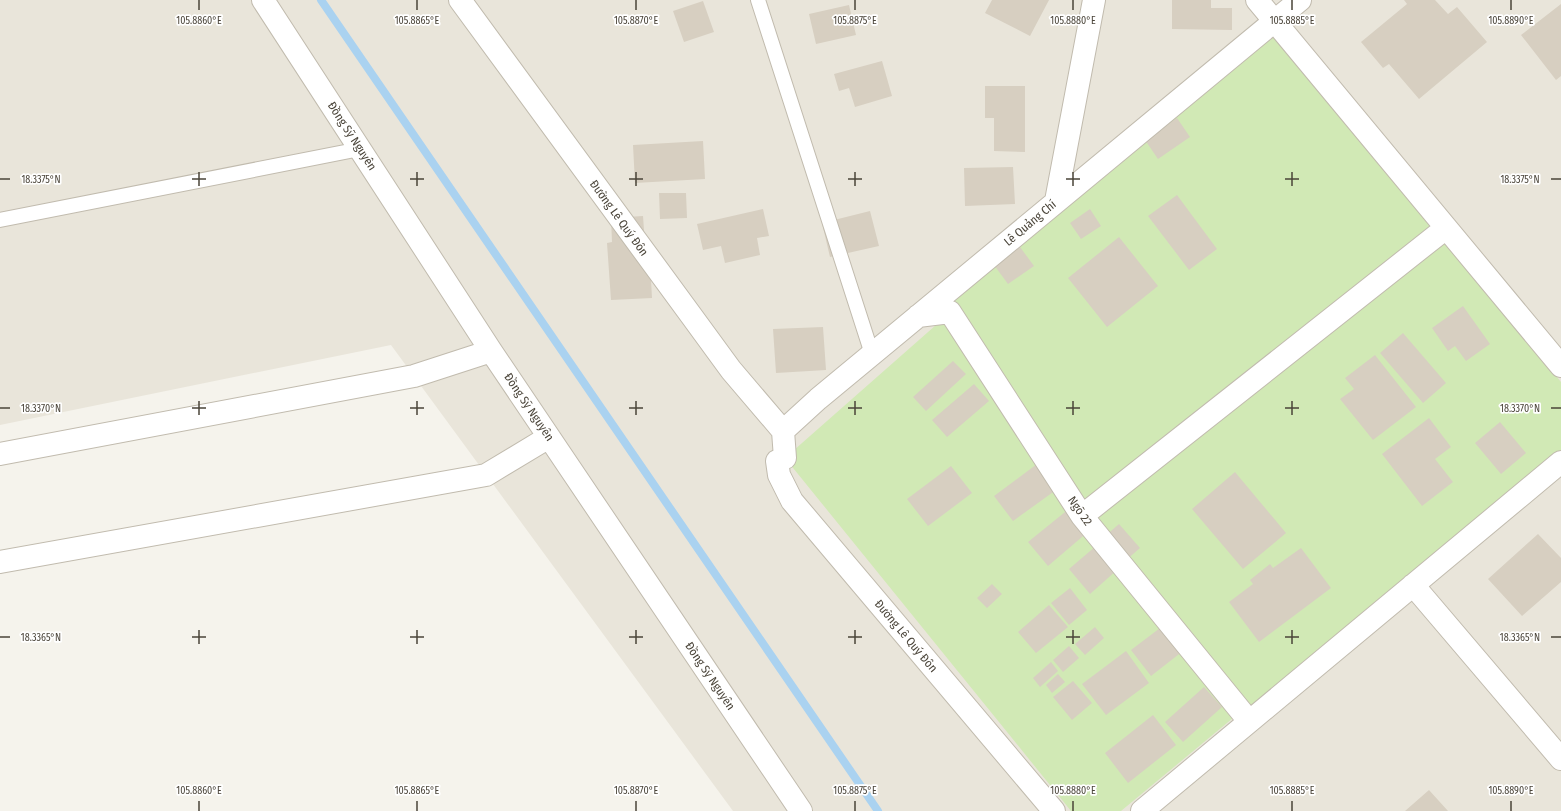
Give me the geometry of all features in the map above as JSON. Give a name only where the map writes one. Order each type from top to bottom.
[{"type":"street","name":"Đồng Sỹ Nguyên","points":[[263,0],[491,351],[801,811]]},
{"type":"street","name":"Đường Lê Quý Đôn","points":[[460,0],[731,370],[783,431],[786,458],[777,461],[779,475],[792,501],[1054,811]]},
{"type":"street","points":[[1056,201],[1094,0]]},
{"type":"street","points":[[1258,0],[1561,366]]},
{"type":"street","name":"Lê Quảng Chí","points":[[783,431],[818,399],[1300,0]]},
{"type":"street","points":[[1082,516],[1446,228]]},
{"type":"street","name":"Ngõ 22","points":[[918,316],[950,312],[1082,516],[1249,722]]},
{"type":"street","points":[[0,454],[414,376],[491,351]]},
{"type":"street","points":[[0,562],[486,475],[549,437]]},
{"type":"street","points":[[1142,811],[1561,462]]},
{"type":"street","points":[[1413,586],[1561,759]]},
{"type":"lane","points":[[758,0],[872,354]]},
{"type":"lane","points":[[0,220],[360,149]]},
{"type":"shaded area","points":[[0,0],[1561,0],[1561,811],[733,811],[391,345],[0,425]]},
{"type":"green space","points":[[1267,26],[1561,382],[1561,461],[1244,715],[1233,718],[1121,811],[1071,811],[785,458],[936,325],[925,310]]},
{"type":"building","points":[[992,0],[1049,0],[1030,36],[985,13]]},
{"type":"building","points":[[1172,0],[1211,0],[1211,8],[1232,8],[1232,30],[1172,29]]},
{"type":"building","points":[[1404,0],[1435,0],[1448,14],[1457,7],[1487,42],[1419,99],[1389,64],[1383,68],[1361,42],[1407,4]]},
{"type":"building","points":[[703,1],[714,32],[684,42],[673,11]]},
{"type":"building","points":[[1561,4],[1561,76],[1556,80],[1521,35]]},
{"type":"building","points":[[849,5],[856,35],[816,44],[809,14]]},
{"type":"building","points":[[882,61],[892,96],[855,107],[849,88],[839,91],[834,74]]},
{"type":"building","points":[[985,86],[1025,86],[1025,152],[994,151],[994,118],[985,118]]},
{"type":"building","points":[[1177,118],[1190,137],[1158,159],[1145,140]]},
{"type":"building","points":[[703,141],[705,179],[635,183],[633,145]]},
{"type":"building","points":[[1013,167],[1015,204],[965,206],[964,168]]},
{"type":"building","points":[[659,193],[686,193],[687,218],[660,219]]},
{"type":"building","points":[[1177,195],[1217,249],[1189,270],[1148,216]]},
{"type":"building","points":[[763,209],[769,236],[757,238],[760,255],[725,263],[721,246],[703,250],[697,224]]},
{"type":"building","points":[[1090,209],[1101,226],[1081,239],[1070,223]]},
{"type":"building","points":[[870,211],[879,246],[830,257],[822,223]]},
{"type":"building","points":[[643,216],[645,244],[649,243],[652,298],[611,300],[607,243],[612,242],[611,218]]},
{"type":"building","points":[[1119,237],[1158,286],[1107,327],[1068,278]]},
{"type":"building","points":[[1020,247],[1034,266],[1008,284],[994,265]]},
{"type":"building","points":[[1463,306],[1490,344],[1466,361],[1455,346],[1448,351],[1432,328]]},
{"type":"building","points":[[823,327],[826,370],[776,373],[773,329]]},
{"type":"building","points":[[1403,333],[1446,383],[1423,403],[1380,353]]},
{"type":"building","points":[[1375,355],[1416,407],[1373,440],[1340,399],[1354,389],[1345,378]]},
{"type":"building","points":[[953,361],[966,374],[926,411],[913,397]]},
{"type":"building","points":[[974,384],[989,401],[947,437],[932,420]]},
{"type":"building","points":[[1429,418],[1451,447],[1435,459],[1453,482],[1422,506],[1382,454]]},
{"type":"building","points":[[1500,422],[1526,453],[1501,474],[1475,443]]},
{"type":"building","points":[[1037,464],[1056,490],[1013,521],[994,496]]},
{"type":"building","points":[[951,466],[972,493],[928,526],[907,499]]},
{"type":"building","points":[[1235,472],[1286,533],[1243,569],[1192,509]]},
{"type":"building","points":[[1070,508],[1089,531],[1048,566],[1028,542]]},
{"type":"building","points":[[1119,524],[1140,548],[1125,561],[1104,537]]},
{"type":"building","points":[[1538,534],[1561,558],[1561,582],[1522,616],[1488,579]]},
{"type":"building","points":[[1096,546],[1117,570],[1090,594],[1069,569]]},
{"type":"building","points":[[1301,548],[1331,588],[1259,642],[1229,602],[1253,584],[1250,580],[1270,564],[1273,568]]},
{"type":"building","points":[[992,584],[1002,594],[987,608],[977,598]]},
{"type":"building","points":[[1070,588],[1087,610],[1069,625],[1051,603]]},
{"type":"building","points":[[1049,605],[1068,627],[1036,653],[1018,632]]},
{"type":"building","points":[[1164,625],[1183,651],[1151,676],[1131,650]]},
{"type":"building","points":[[1095,627],[1104,638],[1085,655],[1075,644]]},
{"type":"building","points":[[1069,646],[1079,658],[1063,672],[1053,660]]},
{"type":"building","points":[[1126,651],[1149,683],[1106,715],[1082,684]]},
{"type":"building","points":[[1051,662],[1058,671],[1040,687],[1033,678]]},
{"type":"building","points":[[1058,674],[1065,682],[1052,693],[1046,685]]},
{"type":"building","points":[[1073,681],[1092,703],[1072,720],[1053,697]]},
{"type":"building","points":[[1204,687],[1222,707],[1183,742],[1165,722]]},
{"type":"building","points":[[1153,715],[1176,745],[1128,783],[1105,753]]},
{"type":"building","points":[[1429,790],[1448,811],[1405,811]]},
{"type":"waterway","points":[[321,0],[878,811]]}]
